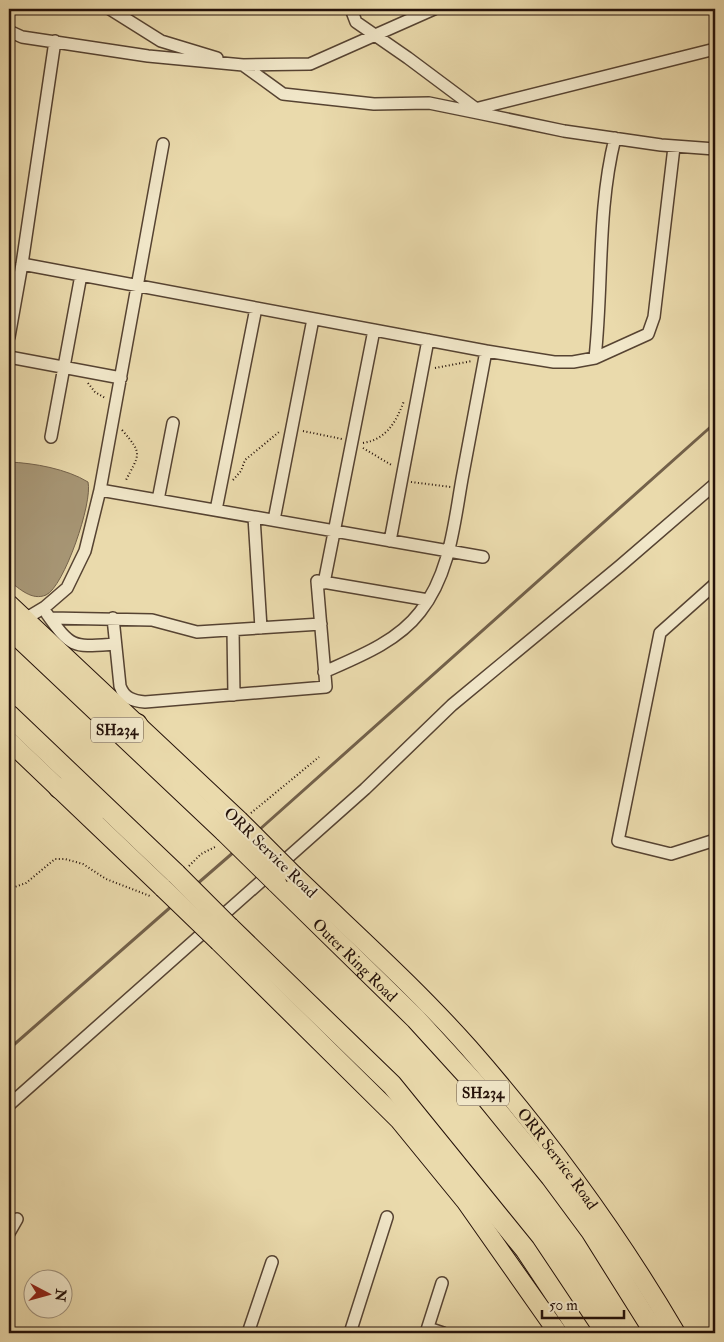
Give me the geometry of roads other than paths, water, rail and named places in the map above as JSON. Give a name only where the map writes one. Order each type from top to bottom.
[{"type":"highway","name":"Outer Ring Road","points":[[17,624],[172,782],[232,826],[285,879],[477,1086],[552,1178],[591,1231],[655,1333]]},
{"type":"highway","points":[[9,716],[118,819],[170,881],[224,934],[392,1085],[525,1249],[581,1333]]},
{"type":"highway","points":[[137,724],[172,782]]},
{"type":"highway","points":[[59,788],[118,819]]},
{"type":"main road","name":"ORR Service Road","points":[[9,604],[17,624],[137,724],[232,826]]},
{"type":"main road","points":[[9,741],[59,788],[170,881]]},
{"type":"main road","name":"ORR Service Road","points":[[285,879],[404,981],[468,1047],[536,1127],[619,1240],[676,1333]]},
{"type":"main road","points":[[224,934],[399,1120],[466,1202],[558,1333]]},
{"type":"street","points":[[110,9],[161,41],[244,65],[283,94],[374,104],[428,103],[615,138],[674,147],[715,149]]},
{"type":"street","points":[[351,9],[356,22],[479,112]]},
{"type":"street","points":[[9,31],[22,37],[148,56],[244,65],[310,64],[434,9]]},
{"type":"street","points":[[9,337],[22,264],[55,41]]},
{"type":"street","points":[[479,112],[715,49]]},
{"type":"street","points":[[595,358],[605,203],[610,159],[615,138]]},
{"type":"street","points":[[17,624],[43,608],[67,588],[81,564],[100,490],[139,286],[163,144]]},
{"type":"street","points":[[22,264],[486,351],[554,362],[573,362],[595,358],[648,334],[654,317],[674,147]]},
{"type":"street","points":[[51,437],[81,275]]},
{"type":"street","points":[[216,510],[256,308]]},
{"type":"street","points":[[274,520],[313,319]]},
{"type":"street","points":[[324,582],[374,330]]},
{"type":"street","points":[[390,540],[428,340]]},
{"type":"street","points":[[324,672],[366,654],[393,636],[419,613],[428,600],[449,551],[486,351]]},
{"type":"street","points":[[9,358],[121,378]]},
{"type":"street","points":[[158,500],[173,423]]},
{"type":"street","points":[[9,1105],[365,789],[452,705],[620,566],[715,484]]},
{"type":"street","points":[[100,490],[483,557]]},
{"type":"street","points":[[254,517],[261,628]]},
{"type":"street","points":[[113,618],[120,686],[126,696],[132,700],[145,702],[326,687],[317,582],[428,600]]},
{"type":"street","points":[[715,584],[660,633],[618,842],[671,854],[715,840]]},
{"type":"street","points":[[43,608],[64,638],[74,644],[115,644]]},
{"type":"street","points":[[50,618],[113,618],[164,622],[183,630],[198,632],[321,624]]},
{"type":"street","points":[[233,630],[234,694]]},
{"type":"street","points":[[350,1333],[387,1217]]},
{"type":"street","points":[[9,1234],[18,1219]]},
{"type":"street","points":[[248,1333],[272,1262]]},
{"type":"street","points":[[442,1283],[427,1331],[442,1333]]},
{"type":"waterway","points":[[259,830],[715,423]]},
{"type":"waterway","points":[[197,884],[235,851]]},
{"type":"waterway","points":[[9,1049],[173,905]]}]
